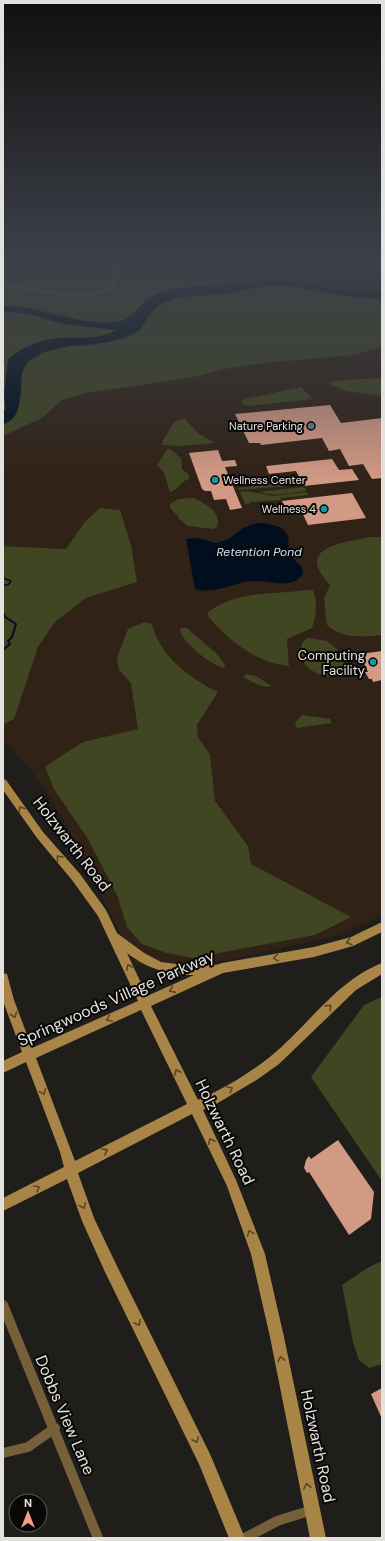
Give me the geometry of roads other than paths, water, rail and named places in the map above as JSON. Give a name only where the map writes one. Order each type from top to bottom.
[{"type":"main road","name":"Holzwarth Road","points":[[3,783],[40,835],[90,895],[113,934],[149,1016],[232,1184],[258,1254],[318,1538]]},
{"type":"main road","name":"Springwoods Village Parkway","points":[[3,1067],[222,968],[314,952],[353,941],[382,927]]},
{"type":"main road","points":[[113,934],[140,958],[162,968],[186,972],[222,968]]},
{"type":"main road","points":[[3,1205],[16,1200],[71,1169],[178,1114],[212,1100],[254,1075],[275,1060],[352,986],[382,968]]},
{"type":"main road","points":[[3,978],[8,1000],[66,1152],[89,1220],[110,1267],[205,1459],[237,1538]]},
{"type":"street","name":"Dobbs View Lane","points":[[3,1305],[55,1428],[98,1538]]},
{"type":"street","points":[[3,1453],[28,1447],[55,1428]]},
{"type":"street","points":[[245,1538],[278,1521],[312,1510]]},
{"type":"water","points":[[129,336],[106,342],[49,350],[38,354],[29,360],[24,367],[22,375],[19,405],[16,413],[11,420],[3,424],[3,411],[6,409],[4,394],[8,359],[25,348],[45,340]]},
{"type":"water","name":"Retention Pond","points":[[257,523],[274,525],[286,532],[289,538],[289,554],[302,567],[303,574],[296,580],[287,583],[253,581],[210,590],[195,589],[186,539],[198,538],[216,543],[229,539],[243,528]]},
{"type":"waterway","points":[[3,578],[11,581],[8,585],[3,585]]},
{"type":"waterway","points":[[3,612],[5,617],[16,624],[12,637],[8,641],[10,644],[3,650]]},
{"type":"place","name":"Nature Parking","points":[[311,426]]},
{"type":"place","name":"Wellness Center","points":[[215,480]]},
{"type":"place","name":"Wellness 4","points":[[324,509]]},
{"type":"place","name":"Computing Facility","points":[[373,662]]}]
